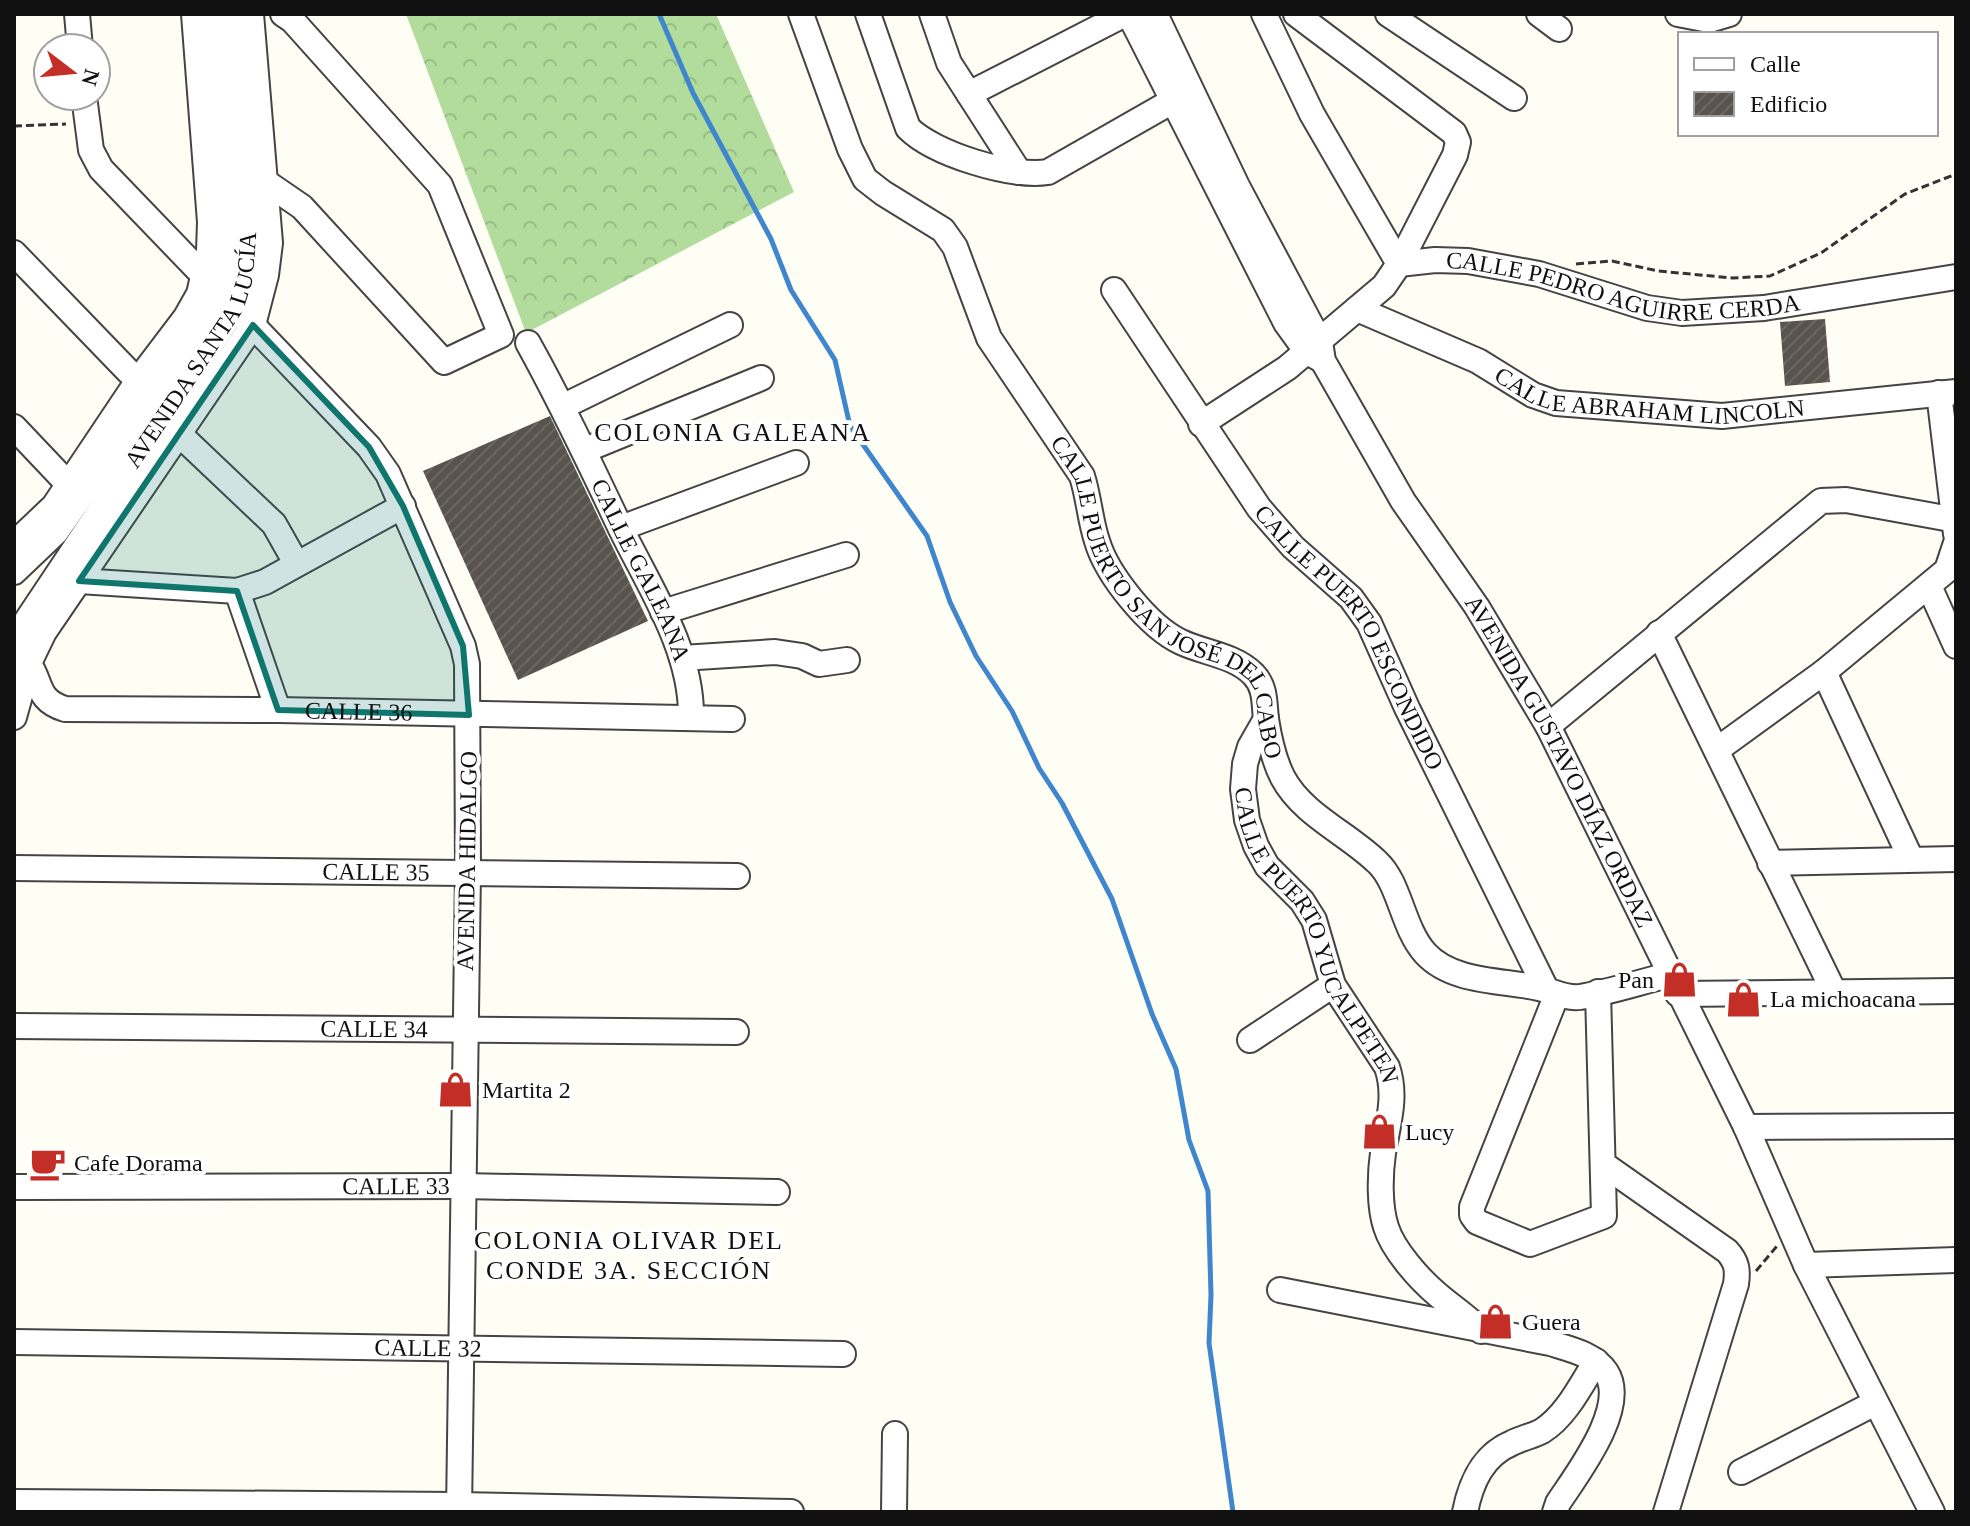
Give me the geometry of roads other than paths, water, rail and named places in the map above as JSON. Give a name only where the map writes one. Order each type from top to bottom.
[{"type":"street","name":"AVENIDA SANTA LUCÍA","points":[[194,14],[210,222],[209,251],[220,291]]},
{"type":"street","name":"AVENIDA SANTA LUCÍA","points":[[14,572],[56,532],[155,392],[220,291],[227,270],[230,241],[214,14]]},
{"type":"street","name":"AVENIDA SANTA LUCÍA","points":[[220,291],[245,278],[249,223],[233,14]]},
{"type":"street","name":"AVENIDA SANTA LUCÍA","points":[[251,14],[270,243],[266,275],[253,325]]},
{"type":"street","points":[[267,183],[302,207],[444,362],[501,335],[440,185],[292,20],[283,14]]},
{"type":"street","name":"CALLE PUERTO SAN JOSÉ DEL CABO","points":[[801,14],[850,149],[865,179],[943,230],[955,247],[989,338],[1082,476],[1097,541],[1112,574],[1161,630],[1181,642],[1234,661],[1253,674],[1264,692],[1266,719],[1282,777],[1296,797],[1380,864],[1407,927],[1426,954],[1448,969],[1474,978],[1577,997],[1674,985],[1834,992],[1956,991]]},
{"type":"street","points":[[868,14],[908,128],[936,148],[1019,172],[1048,172],[1180,96]]},
{"type":"street","points":[[932,14],[949,63],[1019,172]]},
{"type":"street","points":[[969,94],[1127,14]]},
{"type":"street","name":"AVENIDA GUSTAVO DÍAZ ORDAZ","points":[[1127,14],[1180,96],[1286,323],[1317,352],[1403,501],[1477,607],[1548,726],[1746,1127],[1806,1265],[1932,1512]]},
{"type":"street","name":"AVENIDA GUSTAVO DÍAZ ORDAZ","points":[[1155,14],[1180,96]]},
{"type":"street","points":[[1264,14],[1312,114],[1399,264]]},
{"type":"street","points":[[1201,424],[1317,352],[1357,309],[1384,286],[1399,264],[1455,155],[1458,142],[1454,133],[1296,14]]},
{"type":"street","points":[[1388,14],[1514,98]]},
{"type":"street","points":[[1539,14],[1559,29]]},
{"type":"street","points":[[1678,14],[1709,20],[1729,14]]},
{"type":"street","name":"AVENIDA HIDALGO","points":[[85,112],[91,150],[101,169],[369,447],[388,474],[463,646],[467,664],[469,715],[459,1509]]},
{"type":"street","points":[[14,253],[128,371],[155,392]]},
{"type":"street","name":"CALLE PEDRO AGUIRRE CERDA","points":[[1399,264],[1435,260],[1468,261],[1539,274],[1647,308],[1682,313],[1764,308],[1956,277]]},
{"type":"street","name":"CALLE PUERTO ESCONDIDO","points":[[1114,290],[1259,508],[1293,547],[1351,598],[1369,623],[1407,708],[1551,992]]},
{"type":"street","points":[[14,544],[54,506],[69,485],[155,392],[186,317],[199,294],[220,291]]},
{"type":"street","name":"CALLE ABRAHAM LINCOLN","points":[[1357,309],[1478,361],[1533,395],[1556,403],[1722,416],[1948,392]]},
{"type":"street","points":[[14,717],[18,654],[44,632],[253,325]]},
{"type":"street","points":[[564,406],[730,325]]},
{"type":"street","name":"CALLE GALEANA","points":[[528,343],[564,406],[663,612],[682,658],[692,700],[691,717]]},
{"type":"street","points":[[585,450],[761,378]]},
{"type":"street","name":"AVENIDA SANTA LUCÍA","points":[[18,654],[27,620],[155,392]]},
{"type":"street","points":[[1718,749],[1824,672],[1947,570],[1955,530],[1948,392]]},
{"type":"street","points":[[14,427],[69,485]]},
{"type":"street","points":[[178,433],[274,524],[296,563]]},
{"type":"street","points":[[621,528],[796,463]]},
{"type":"street","points":[[1548,726],[1821,501],[1833,498],[1846,500],[1955,530]]},
{"type":"street","points":[[79,581],[237,591],[265,582],[403,506]]},
{"type":"street","points":[[663,612],[846,555]]},
{"type":"street","points":[[1929,586],[1956,646]]},
{"type":"street","points":[[237,591],[278,710]]},
{"type":"street","points":[[1659,633],[1834,992]]},
{"type":"street","points":[[682,658],[775,652],[802,656],[819,664],[847,660]]},
{"type":"street","name":"CALLE 36","points":[[18,654],[42,693],[56,706],[65,709],[732,719]]},
{"type":"street","points":[[1824,672],[1911,859]]},
{"type":"street","name":"CALLE PUERTO YUCALPETEN","points":[[1266,719],[1250,747],[1245,764],[1243,789],[1247,820],[1267,866],[1302,901],[1314,920],[1333,985],[1387,1067],[1392,1080],[1392,1107],[1382,1156],[1386,1228],[1407,1263],[1439,1296],[1466,1315],[1481,1331]]},
{"type":"street","points":[[1770,863],[1956,859]]},
{"type":"street","name":"CALLE 35","points":[[14,868],[737,876]]},
{"type":"street","points":[[1250,1040],[1333,985]]},
{"type":"street","points":[[1551,992],[1472,1207],[1472,1215],[1477,1222],[1530,1244],[1604,1216],[1598,992]]},
{"type":"street","name":"CALLE 34","points":[[14,1026],[736,1032]]},
{"type":"street","points":[[1746,1127],[1956,1126]]},
{"type":"street","points":[[1603,1164],[1727,1251],[1735,1259],[1738,1271],[1666,1512]]},
{"type":"street","name":"CALLE 33","points":[[14,1187],[463,1186],[777,1192]]},
{"type":"street","points":[[1806,1265],[1956,1260]]},
{"type":"street","points":[[1280,1290],[1550,1343],[1596,1361],[1607,1374],[1610,1391],[1608,1415],[1602,1434],[1555,1512]]},
{"type":"street","name":"CALLE 32","points":[[14,1342],[843,1354]]},
{"type":"street","points":[[1465,1512],[1467,1498],[1481,1466],[1495,1451],[1542,1431],[1576,1393],[1596,1361]]},
{"type":"street","points":[[1741,1472],[1875,1403]]},
{"type":"street","points":[[894,1512],[895,1434]]},
{"type":"street","points":[[14,1502],[791,1512]]},
{"type":"waterway","points":[[659,14],[693,93],[771,239],[791,290],[835,360],[850,426],[927,536],[950,602],[976,656],[1012,711],[1039,768],[1062,803],[1112,899],[1152,1014],[1176,1069],[1189,1140],[1208,1191],[1209,1343],[1233,1512]]},
{"type":"place","name":"Pan","points":[[1680,980]]},
{"type":"place","name":"La michoacana","points":[[1744,999]]},
{"type":"place","name":"Martita 2","points":[[456,1090]]},
{"type":"place","name":"Lucy","points":[[1379,1132]]},
{"type":"place","name":"Cafe Dorama","points":[[48,1163]]},
{"type":"place","name":"Guera","points":[[1496,1322]]},
{"type":"district","name":"COLONIA GALEANA","points":[[733,432]]},
{"type":"district","name":"COLONIA OLIVAR DEL CONDE 3A. SECCIÓN","points":[[629,1255]]}]
